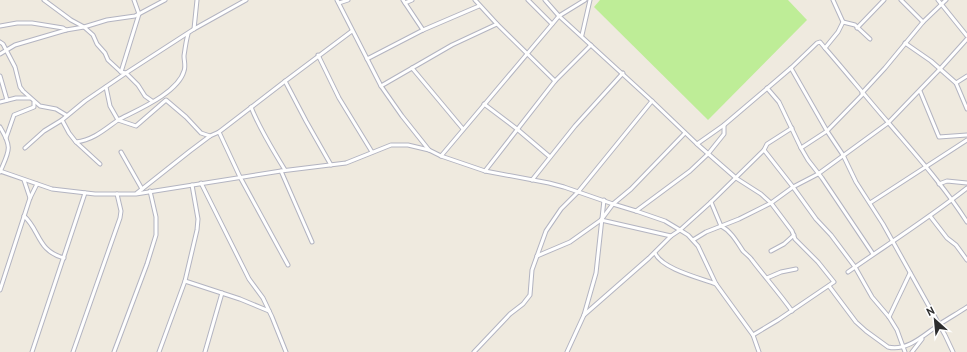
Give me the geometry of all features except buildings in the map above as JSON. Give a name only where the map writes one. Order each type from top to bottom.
[{"type":"street","points":[[44,0],[47,4],[84,27],[93,35],[97,44],[108,60],[121,72],[126,73],[138,85],[145,96],[152,102]]},
{"type":"street","points":[[121,72],[139,14],[134,0]]},
{"type":"street","points":[[0,54],[15,45],[66,30],[84,27],[107,20],[135,16],[165,0]]},
{"type":"street","points":[[194,30],[197,0]]},
{"type":"street","points":[[25,148],[44,131],[62,120],[66,115],[106,86],[194,30],[246,0]]},
{"type":"street","points":[[348,0],[338,2],[380,86],[429,150]]},
{"type":"street","points":[[412,0],[404,1],[424,30]]},
{"type":"street","points":[[475,0],[479,6],[555,81]]},
{"type":"street","points":[[528,0],[552,24]]},
{"type":"street","points":[[544,0],[559,16],[582,35],[708,154],[736,178],[761,194],[771,204],[792,231],[795,239],[818,262],[834,282],[792,311],[753,335]]},
{"type":"street","points":[[441,156],[559,16],[585,0]]},
{"type":"street","points":[[582,35],[590,0]]},
{"type":"street","points":[[833,0],[843,22]]},
{"type":"street","points":[[857,28],[884,0]]},
{"type":"street","points":[[901,0],[923,22]]},
{"type":"street","points":[[693,240],[706,232],[771,204],[793,187],[818,174],[888,123],[920,91],[967,37],[938,0]]},
{"type":"street","points":[[801,148],[827,131],[863,93],[923,22],[946,0]]},
{"type":"street","points":[[367,59],[424,30],[479,6]]},
{"type":"street","points":[[843,22],[855,25],[870,39]]},
{"type":"street","points":[[825,48],[838,32],[843,22]]},
{"type":"street","points":[[0,26],[32,23],[63,28],[66,30]]},
{"type":"street","points":[[380,86],[452,45],[497,24]]},
{"type":"street","points":[[136,194],[190,150],[210,136],[220,132],[318,55],[352,31]]},
{"type":"street","points":[[76,142],[86,141],[92,138],[118,120],[165,95],[180,79],[185,69],[184,57],[188,34]]},
{"type":"street","points":[[0,42],[3,44],[15,67],[20,87],[34,102],[40,106],[56,109],[66,115]]},
{"type":"street","points":[[697,144],[724,125],[791,68],[817,43],[820,42],[926,166],[967,222]]},
{"type":"street","points":[[906,43],[931,61],[956,83],[967,109]]},
{"type":"street","points":[[484,171],[555,81],[591,45]]},
{"type":"street","points":[[318,55],[339,98],[372,152]]},
{"type":"street","points":[[412,68],[463,129]]},
{"type":"street","points":[[791,68],[827,131],[844,155],[856,182],[883,224],[953,352]]},
{"type":"street","points":[[532,180],[575,126],[623,74]]},
{"type":"street","points":[[0,76],[7,100]]},
{"type":"street","points":[[956,83],[967,76]]},
{"type":"street","points":[[285,81],[331,165]]},
{"type":"street","points":[[106,86],[110,106],[118,120],[136,126],[166,100]]},
{"type":"street","points":[[767,88],[779,102],[801,148],[873,254]]},
{"type":"street","points":[[920,91],[939,137],[967,135]]},
{"type":"street","points":[[165,95],[166,100],[186,117],[201,133],[210,136]]},
{"type":"street","points":[[0,102],[30,98]]},
{"type":"street","points":[[474,352],[510,314],[523,304],[530,295],[532,270],[546,231],[561,209],[578,192],[652,101]]},
{"type":"street","points":[[6,138],[14,116],[34,107],[34,102]]},
{"type":"street","points":[[484,104],[550,157]]},
{"type":"street","points":[[251,107],[261,130],[285,170]]},
{"type":"street","points":[[62,120],[76,142],[100,164]]},
{"type":"street","points":[[636,211],[690,171],[708,154],[724,134],[724,125]]},
{"type":"street","points":[[0,127],[9,144],[9,153],[0,171],[52,189],[85,193],[136,194],[285,170],[346,163],[391,145],[408,145],[429,150],[441,156],[484,171],[550,183],[665,221],[693,240],[698,246],[716,284],[753,335],[757,351]]},
{"type":"street","points":[[584,315],[607,296],[736,178],[764,150],[767,144],[792,128]]},
{"type":"street","points":[[220,132],[240,177],[288,265]]},
{"type":"street","points":[[537,256],[570,242],[602,220],[613,204],[631,189],[685,133]]},
{"type":"street","points":[[870,203],[967,140]]},
{"type":"street","points":[[764,150],[816,219],[855,267],[872,297],[890,317],[897,330],[905,352]]},
{"type":"street","points":[[121,152],[142,189]]},
{"type":"street","points":[[281,171],[312,242]]},
{"type":"street","points":[[24,180],[30,198]]},
{"type":"street","points":[[939,184],[947,181],[967,183]]},
{"type":"street","points":[[201,183],[249,279],[263,298],[270,311],[286,352]]},
{"type":"street","points":[[0,290],[30,198],[37,184]]},
{"type":"street","points":[[159,352],[185,281],[198,224],[192,185]]},
{"type":"street","points":[[848,272],[930,216],[967,188]]},
{"type":"street","points":[[114,352],[147,264],[156,235],[156,217],[150,191]]},
{"type":"street","points":[[32,352],[85,193]]},
{"type":"street","points":[[73,352],[120,218],[121,211],[117,194]]},
{"type":"street","points":[[567,352],[584,315],[596,273],[604,200]]},
{"type":"street","points":[[710,202],[721,226],[725,228],[744,252],[751,258],[792,311]]},
{"type":"street","points":[[24,216],[29,220],[41,243],[56,255],[64,258]]},
{"type":"street","points":[[930,216],[947,238],[956,245],[967,260]]},
{"type":"street","points":[[602,220],[671,236]]},
{"type":"street","points":[[771,251],[784,244],[794,235]]},
{"type":"street","points":[[655,252],[661,261],[716,284]]},
{"type":"street","points":[[767,278],[781,272],[796,269]]},
{"type":"street","points":[[890,317],[910,272]]},
{"type":"street","points":[[185,281],[270,311]]},
{"type":"street","points":[[829,286],[856,322],[866,332],[888,348],[893,349],[904,347],[923,337],[939,324],[967,307]]},
{"type":"street","points":[[204,352],[222,293]]},
{"type":"street","points":[[912,352],[923,337]]},
{"type":"green space","points":[[600,0],[788,0],[807,20],[708,120],[594,7]]}]
